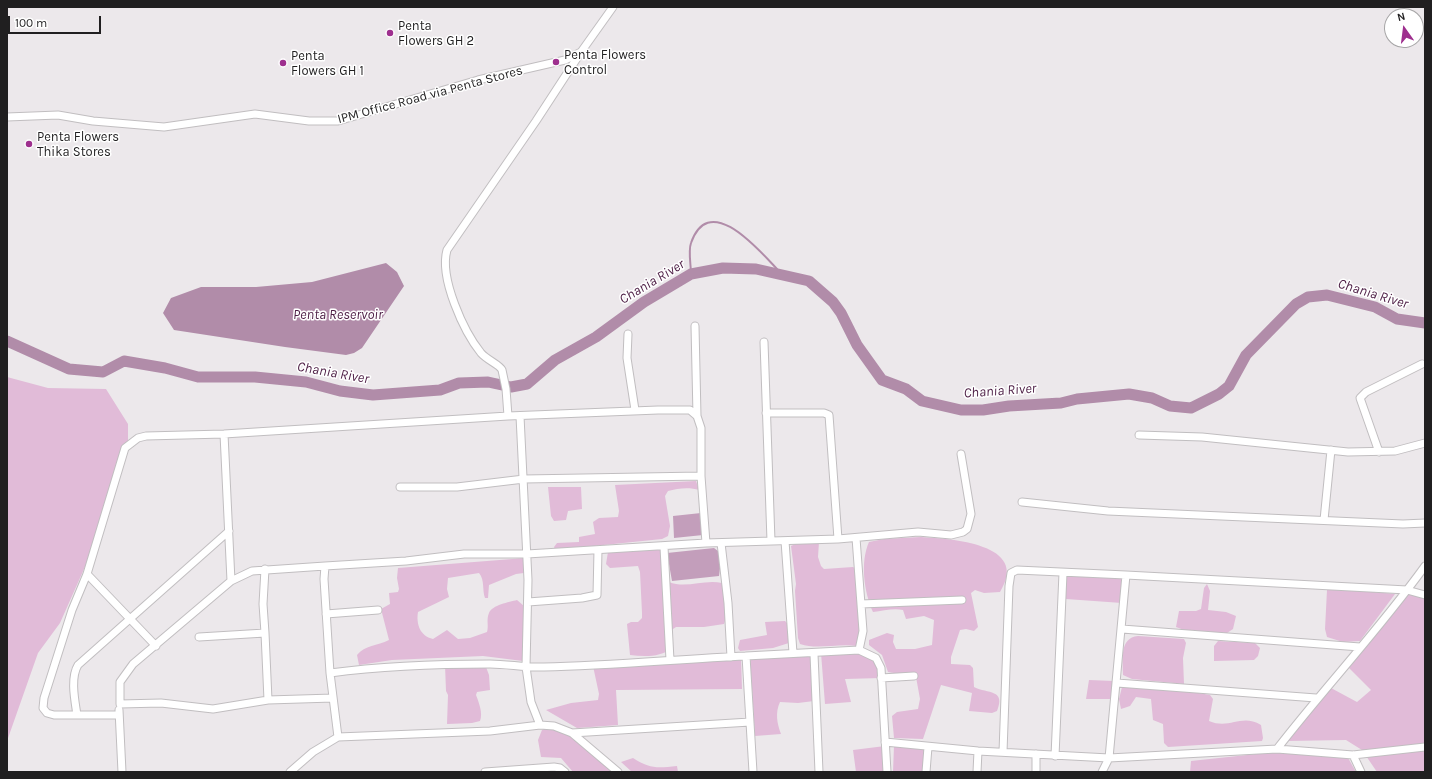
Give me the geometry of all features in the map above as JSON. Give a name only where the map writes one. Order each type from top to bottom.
[{"type":"street","points":[[508,416],[506,388],[502,370],[482,354],[462,324],[446,273],[445,256],[447,250],[536,122],[581,52],[613,7]]},
{"type":"street","name":"IPM Office Road via Penta Stores","points":[[7,117],[58,115],[93,121],[164,127],[254,114],[309,121],[338,121],[478,80],[557,62],[581,52]]},
{"type":"street","points":[[695,326],[698,416],[701,428],[701,476],[706,543]]},
{"type":"street","points":[[628,334],[627,358],[634,410]]},
{"type":"street","points":[[764,342],[771,540]]},
{"type":"street","points":[[1380,452],[1360,398],[1366,392],[1422,364]]},
{"type":"street","points":[[118,715],[54,715],[48,713],[43,708],[44,698],[67,625],[87,574],[126,448],[138,438],[146,436],[224,434],[508,416],[594,414],[634,410],[690,410],[698,416]]},
{"type":"street","points":[[766,413],[824,413],[829,415],[838,539]]},
{"type":"street","points":[[520,416],[527,554],[528,602],[526,667],[530,697],[540,725]]},
{"type":"street","points":[[224,434],[231,581]]},
{"type":"street","points":[[1139,436],[1202,437],[1331,450],[1380,452],[1395,451],[1425,442]]},
{"type":"street","points":[[1324,520],[1331,450]]},
{"type":"street","points":[[122,772],[118,715],[120,704],[119,686],[121,678],[133,664],[231,581],[247,573],[265,569],[406,561],[464,554],[527,554],[664,547],[706,543],[856,538],[902,533],[951,535],[962,532],[969,524],[970,514],[961,454]]},
{"type":"street","points":[[400,487],[457,487],[524,479],[701,476]]},
{"type":"street","points":[[1022,502],[1108,511],[1403,524],[1425,523]]},
{"type":"street","points":[[77,715],[74,695],[76,669],[228,531]]},
{"type":"street","points":[[856,538],[862,604],[863,635],[859,650]]},
{"type":"street","points":[[785,541],[793,653]]},
{"type":"street","points":[[721,543],[728,603],[731,657]]},
{"type":"street","points":[[664,547],[670,660]]},
{"type":"street","points":[[528,602],[582,598],[597,595],[598,550]]},
{"type":"street","points":[[326,566],[326,614],[330,674],[338,737]]},
{"type":"street","points":[[1277,749],[1316,698],[1360,647],[1425,566]]},
{"type":"street","points":[[265,569],[263,604],[268,700]]},
{"type":"street","points":[[1004,752],[1010,576],[1014,571],[1126,575],[1407,590],[1425,595]]},
{"type":"street","points":[[1055,756],[1063,573]]},
{"type":"street","points":[[87,574],[156,646]]},
{"type":"street","points":[[1102,772],[1109,758],[1126,575]]},
{"type":"street","points":[[862,604],[962,600]]},
{"type":"street","points":[[326,614],[378,610]]},
{"type":"street","points":[[1122,629],[1360,647]]},
{"type":"street","points":[[199,637],[265,633]]},
{"type":"street","points":[[330,674],[374,667],[438,663],[560,667],[793,653],[814,654],[859,650],[876,658],[881,668],[887,772]]},
{"type":"street","points":[[814,654],[819,772]]},
{"type":"street","points":[[746,656],[753,772]]},
{"type":"street","points":[[881,678],[914,676]]},
{"type":"street","points":[[1117,683],[1316,698]]},
{"type":"street","points":[[120,704],[161,703],[213,709],[268,700],[333,698]]},
{"type":"street","points":[[572,733],[750,722]]},
{"type":"street","points":[[290,772],[313,752],[338,737],[490,731],[540,725],[554,726],[572,733],[618,772]]},
{"type":"street","points":[[885,742],[978,751],[1109,758],[1277,749],[1353,755],[1425,748]]},
{"type":"street","points":[[926,772],[928,747]]},
{"type":"street","points":[[978,751],[978,772]]},
{"type":"street","points":[[1036,754],[1036,772]]},
{"type":"street","points":[[1353,755],[1361,772]]},
{"type":"street","points":[[485,772],[554,767],[560,768],[565,772]]},
{"type":"shaded area","points":[[7,377],[48,388],[106,389],[128,424],[128,450],[88,560],[60,623],[38,653],[7,741]]},
{"type":"shaded area","points":[[696,481],[699,490],[688,488],[676,489],[668,491],[665,496],[670,526],[668,536],[662,539],[555,550],[554,547],[557,543],[579,542],[579,537],[595,534],[593,522],[599,518],[618,517],[619,511],[615,485]]},
{"type":"shaded area","points":[[548,487],[581,487],[582,509],[568,511],[566,520],[554,521],[551,516]]},
{"type":"shaded area","points":[[701,513],[703,535],[674,538],[673,516]]},
{"type":"shaded area","points":[[921,537],[967,542],[983,547],[996,554],[1005,563],[1007,576],[1000,592],[984,593],[975,590],[971,593],[978,627],[974,631],[966,629],[960,630],[951,657],[951,664],[970,665],[973,668],[974,687],[994,693],[999,699],[999,704],[997,711],[992,713],[969,711],[972,693],[941,685],[923,739],[894,738],[892,716],[897,712],[918,709],[920,699],[916,677],[888,672],[882,655],[869,645],[869,640],[887,633],[894,635],[893,642],[896,649],[915,649],[932,645],[934,620],[924,616],[906,619],[903,610],[899,609],[873,612],[865,586],[864,568],[866,550],[869,542],[884,539]]},
{"type":"shaded area","points":[[819,542],[818,557],[821,566],[824,569],[853,567],[858,570],[862,619],[857,646],[807,646],[800,644],[798,638],[795,591],[796,584],[791,546],[797,543]]},
{"type":"shaded area","points":[[660,548],[665,553],[669,582],[682,585],[709,582],[722,583],[727,597],[726,619],[724,624],[704,627],[676,627],[670,631],[673,648],[653,656],[630,655],[627,624],[631,622],[638,622],[642,618],[640,572],[638,566],[610,568],[606,564],[608,552]]},
{"type":"shaded area","points":[[714,548],[718,551],[721,561],[719,576],[672,581],[667,553]]},
{"type":"shaded area","points":[[525,558],[524,573],[516,574],[489,585],[488,598],[485,598],[482,579],[479,573],[448,578],[447,589],[449,597],[418,612],[418,625],[420,629],[425,635],[433,639],[447,630],[458,639],[470,638],[487,632],[488,616],[491,610],[501,604],[517,600],[524,606],[523,661],[483,656],[392,660],[359,665],[357,655],[360,652],[367,647],[389,640],[381,609],[390,604],[389,593],[398,592],[398,568]]},
{"type":"shaded area","points":[[1065,575],[1124,577],[1122,603],[1066,599]]},
{"type":"shaded area","points":[[1207,584],[1210,591],[1208,610],[1226,612],[1236,616],[1233,629],[1227,633],[1184,630],[1176,627],[1179,611],[1196,611],[1201,609],[1204,588]]},
{"type":"shaded area","points":[[1327,590],[1351,590],[1395,594],[1360,641],[1343,642],[1327,637],[1325,629]]},
{"type":"shaded area","points":[[1405,593],[1425,596],[1425,772],[1377,772],[1362,750],[1346,740],[1286,741],[1331,688],[1357,702],[1371,690],[1348,667]]},
{"type":"shaded area","points":[[785,621],[788,624],[792,642],[773,648],[740,651],[738,648],[740,640],[767,635],[765,622]]},
{"type":"shaded area","points":[[1138,636],[1184,639],[1186,643],[1183,658],[1184,684],[1132,679],[1123,675],[1123,650],[1128,641]]},
{"type":"shaded area","points":[[1218,641],[1255,643],[1260,648],[1258,656],[1254,660],[1214,661],[1214,646]]},
{"type":"shaded area","points":[[821,653],[860,654],[872,656],[881,678],[845,679],[851,702],[825,704]]},
{"type":"shaded area","points":[[811,654],[814,701],[798,703],[780,702],[777,710],[777,718],[781,734],[755,736],[750,657]]},
{"type":"shaded area","points":[[741,658],[742,689],[616,690],[618,725],[577,728],[546,710],[571,703],[598,700],[599,694],[593,666]]},
{"type":"shaded area","points":[[445,665],[486,667],[489,675],[490,690],[477,692],[476,695],[481,711],[480,721],[472,723],[447,724],[448,695],[446,691]]},
{"type":"shaded area","points":[[1089,680],[1114,681],[1114,699],[1086,699]]},
{"type":"shaded area","points":[[1122,687],[1193,692],[1210,695],[1213,699],[1209,721],[1223,724],[1241,721],[1254,722],[1261,725],[1262,741],[1168,747],[1164,743],[1163,724],[1153,720],[1151,699],[1136,697],[1130,706],[1121,709],[1119,699]]},
{"type":"shaded area","points":[[551,726],[561,729],[616,772],[573,772],[561,758],[541,757],[538,740],[542,730]]},
{"type":"shaded area","points":[[885,746],[886,772],[856,772],[853,750]]},
{"type":"shaded area","points":[[894,746],[925,746],[923,772],[893,772]]},
{"type":"shaded area","points":[[1284,751],[1347,756],[1356,772],[1190,772],[1191,761]]},
{"type":"shaded area","points":[[633,758],[654,767],[677,766],[678,772],[632,772],[621,762]]},
{"type":"water","name":"Penta Reservoir","points":[[386,263],[397,272],[404,286],[362,348],[354,353],[346,355],[174,330],[163,313],[171,298],[201,287],[256,287],[312,282]]},
{"type":"waterway","points":[[691,274],[691,243],[699,228],[709,222],[721,223],[734,229],[758,249],[777,269]]},
{"type":"waterway","name":"Chania River","points":[[7,341],[69,369],[103,372],[124,361],[165,368],[198,377],[255,377],[306,382],[340,391],[373,395],[440,390],[459,383],[488,382],[511,387],[527,384],[555,360],[596,337],[644,302],[691,274],[723,268],[756,269],[809,281],[833,302],[841,313],[857,345],[882,380],[906,389],[922,401],[961,410],[983,410],[1009,406],[1061,403],[1077,399],[1129,394],[1152,398],[1170,406],[1191,408],[1219,394],[1229,386],[1246,355],[1296,304],[1308,297],[1327,295],[1375,307],[1397,319],[1425,323]]},
{"type":"place","name":"Penta Flowers GH 2","points":[[390,33]]},
{"type":"place","name":"Penta Flowers Control","points":[[556,62]]},
{"type":"place","name":"Penta Flowers GH 1","points":[[283,63]]},
{"type":"place","name":"Penta Flowers Thika Stores","points":[[29,144]]}]
